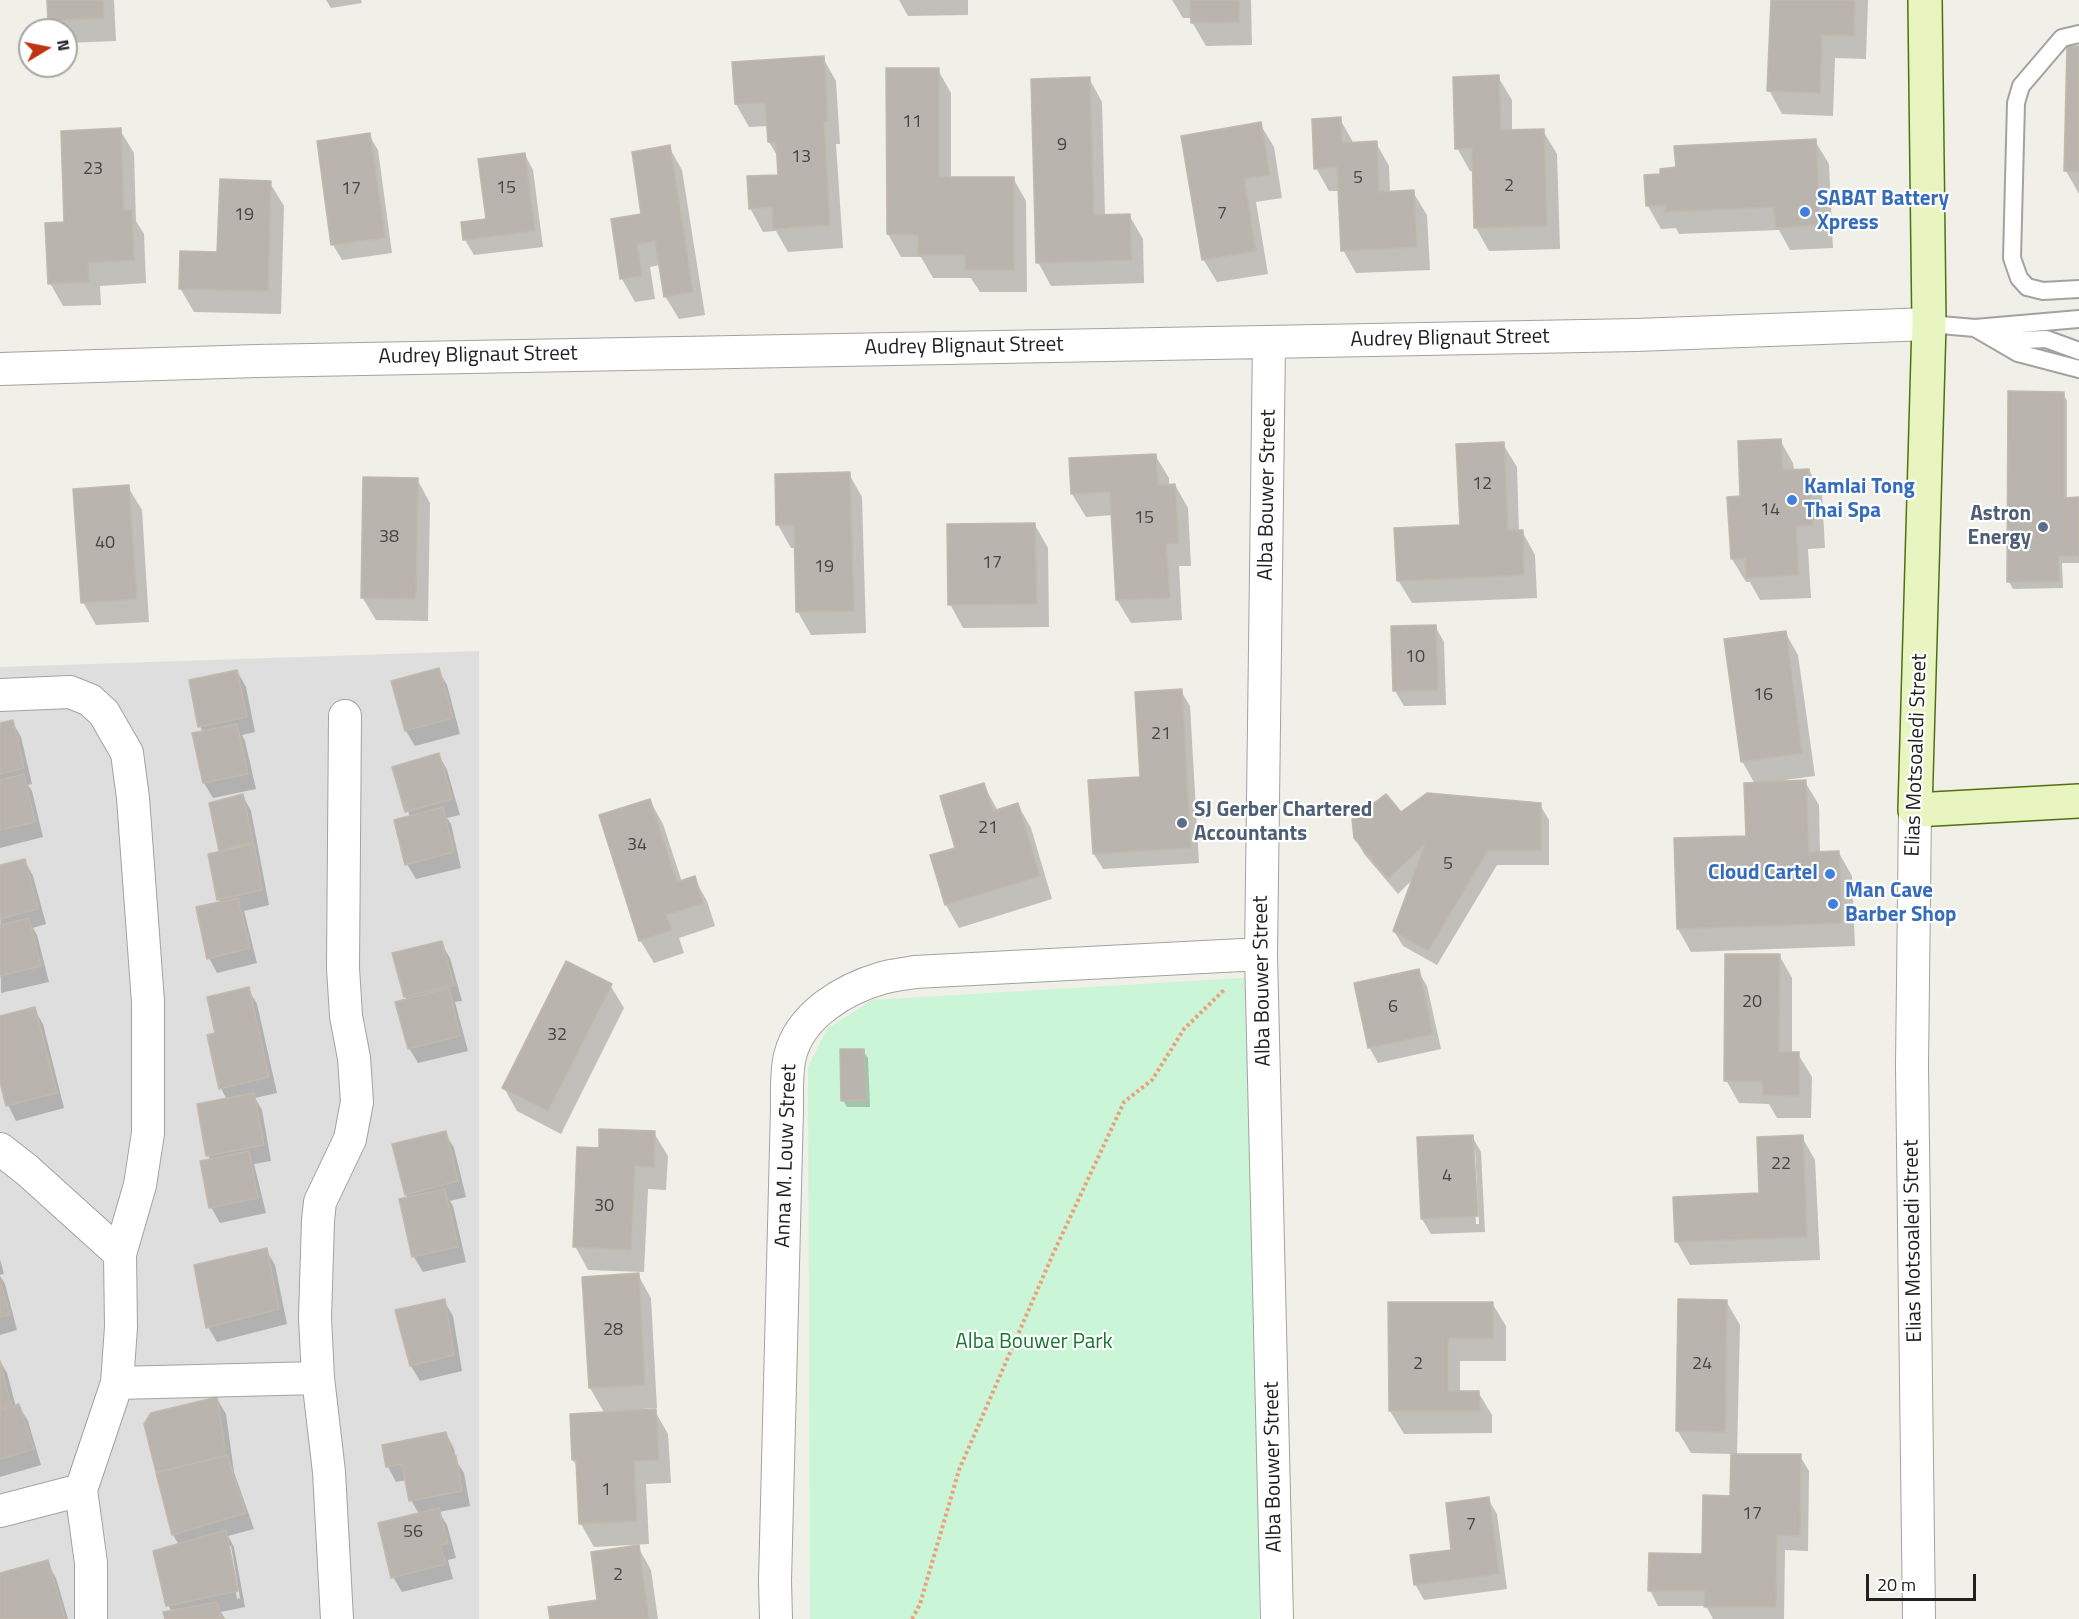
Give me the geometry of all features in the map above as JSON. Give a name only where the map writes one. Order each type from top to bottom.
[{"type":"street","name":"Elias Motsoaledi Street","points":[[1920,1619],[1912,1066],[1915,810],[1929,324],[1925,0]]},
{"type":"street","name":"Audrey Blignaut Street","points":[[0,369],[257,361],[1636,335],[1929,324]]},
{"type":"street","name":"Alba Bouwer Street","points":[[1269,342],[1262,954],[1277,1619]]},
{"type":"street","points":[[0,695],[70,692],[90,700],[104,712],[127,753],[133,798],[148,1002],[148,1133],[140,1185],[120,1254],[121,1327],[117,1383],[81,1490],[91,1563],[91,1619]]},
{"type":"street","points":[[337,1619],[315,1318],[320,1202],[350,1139],[357,1102],[354,1058],[346,1016],[343,968],[345,716]]},
{"type":"street","points":[[1915,810],[2079,801]]},
{"type":"street","name":"Anna M. Louw Street","points":[[776,1619],[775,1581],[787,1108],[789,1059],[795,1039],[828,1003],[854,989],[893,976],[915,972],[1262,954]]},
{"type":"street","points":[[0,1149],[27,1170],[120,1254]]},
{"type":"street","points":[[117,1383],[318,1378]]},
{"type":"street","points":[[0,1511],[81,1490]]},
{"type":"lane","points":[[2079,34],[2062,38],[2021,86],[2016,103],[2012,258],[2019,278],[2027,287],[2043,291],[2079,289]]},
{"type":"lane","points":[[1929,324],[1975,328],[2075,321]]},
{"type":"lane","points":[[1975,328],[2001,341],[2046,339],[2079,351]]},
{"type":"lane","points":[[1975,328],[2018,353],[2079,369]]},
{"type":"path","points":[[912,1619],[920,1604],[959,1470],[1053,1254],[1124,1102],[1152,1080],[1184,1029],[1262,954]]},
{"type":"shaded area","points":[[479,651],[479,1619],[0,1619],[0,667]]},
{"type":"green space","name":"Alba Bouwer Park","points":[[1259,977],[1259,1619],[810,1619],[808,1067],[827,1029],[872,1000]]},
{"type":"building","points":[[47,0],[103,0],[104,18],[48,18]]},
{"type":"building","points":[[1190,0],[1239,0],[1239,22],[1191,23]]},
{"type":"building","points":[[1771,0],[1855,0],[1854,36],[1822,35],[1820,93],[1767,91]]},
{"type":"building","points":[[2067,46],[2079,46],[2079,172],[2064,171]]},
{"type":"building","points":[[824,56],[828,121],[824,122],[830,225],[773,229],[772,207],[749,209],[747,176],[778,175],[776,142],[768,142],[765,103],[735,104],[732,62]]},
{"type":"building","points":[[886,68],[939,68],[939,177],[1014,177],[1014,270],[965,270],[965,255],[918,255],[918,235],[887,234]]},
{"type":"building","points":[[1499,75],[1501,130],[1544,129],[1547,226],[1474,228],[1472,148],[1455,149],[1453,77]]},
{"type":"building","points":[[1090,77],[1094,215],[1130,214],[1132,260],[1036,263],[1031,79]]},
{"type":"building","points":[[1341,117],[1342,143],[1377,141],[1379,192],[1414,190],[1417,247],[1341,251],[1337,167],[1314,169],[1312,119]]},
{"type":"building","points":[[1261,122],[1270,175],[1244,179],[1256,251],[1202,260],[1181,136]]},
{"type":"building","points":[[121,128],[124,210],[132,210],[134,260],[88,263],[89,282],[48,284],[45,223],[64,222],[61,131]]},
{"type":"building","points":[[370,133],[385,238],[331,245],[317,141]]},
{"type":"building","points":[[1816,139],[1820,225],[1776,228],[1774,207],[1664,212],[1665,205],[1646,206],[1644,175],[1660,174],[1660,169],[1676,167],[1674,146]]},
{"type":"building","points":[[670,145],[693,292],[664,297],[655,241],[637,244],[642,276],[620,279],[611,219],[641,214],[632,152]]},
{"type":"building","points":[[525,153],[535,231],[463,240],[461,222],[486,219],[478,159]]},
{"type":"building","points":[[220,179],[271,181],[268,291],[179,289],[180,251],[217,252]]},
{"type":"building","points":[[2008,391],[2064,392],[2064,498],[2079,497],[2079,556],[2059,556],[2059,581],[2007,582]]},
{"type":"building","points":[[1781,439],[1783,470],[1809,469],[1813,525],[1796,526],[1799,575],[1746,578],[1745,558],[1731,559],[1727,497],[1740,496],[1738,441]]},
{"type":"building","points":[[1504,442],[1508,530],[1523,530],[1524,575],[1397,581],[1394,528],[1460,525],[1456,444]]},
{"type":"building","points":[[1156,454],[1158,485],[1175,484],[1179,543],[1166,544],[1170,598],[1116,600],[1110,492],[1071,494],[1069,458]]},
{"type":"building","points":[[850,472],[854,611],[796,612],[794,525],[776,525],[775,474]]},
{"type":"building","points":[[363,477],[418,478],[416,599],[361,598]]},
{"type":"building","points":[[129,485],[137,599],[81,603],[73,489]]},
{"type":"building","points":[[1035,523],[1037,604],[948,605],[947,524]]},
{"type":"building","points":[[1436,625],[1438,690],[1393,691],[1391,626]]},
{"type":"building","points":[[1786,631],[1802,753],[1741,762],[1724,639]]},
{"type":"building","points":[[439,668],[453,718],[405,731],[391,681]]},
{"type":"building","points":[[237,670],[247,717],[198,727],[189,680]]},
{"type":"building","points":[[1182,689],[1191,848],[1093,854],[1088,780],[1140,777],[1135,692]]},
{"type":"building","points":[[13,720],[24,768],[0,774],[0,723]]},
{"type":"building","points":[[237,724],[248,774],[203,783],[192,733]]},
{"type":"building","points":[[439,753],[452,799],[405,812],[392,767]]},
{"type":"building","points":[[24,774],[35,822],[0,830],[0,780]]},
{"type":"building","points":[[1806,780],[1809,852],[1839,851],[1842,923],[1677,929],[1674,838],[1746,836],[1744,783]]},
{"type":"building","points":[[984,783],[993,811],[1018,803],[1040,876],[945,905],[930,855],[955,848],[940,796]]},
{"type":"building","points":[[1427,793],[1541,803],[1541,850],[1488,850],[1428,951],[1393,931],[1425,844],[1388,879],[1354,838],[1352,819],[1386,794],[1401,812]]},
{"type":"building","points":[[243,794],[253,842],[219,851],[209,803]]},
{"type":"building","points":[[650,799],[677,882],[695,876],[703,903],[666,915],[672,930],[639,941],[599,815]]},
{"type":"building","points":[[443,807],[454,852],[405,865],[394,820]]},
{"type":"building","points":[[254,844],[262,890],[217,900],[208,854]]},
{"type":"building","points":[[25,859],[38,909],[0,919],[0,865]]},
{"type":"building","points":[[238,898],[250,948],[207,959],[196,907]]},
{"type":"building","points":[[29,918],[41,966],[0,976],[0,925]]},
{"type":"building","points":[[442,941],[454,985],[404,997],[392,953]]},
{"type":"building","points":[[1725,954],[1780,954],[1779,1052],[1799,1052],[1799,1096],[1763,1095],[1762,1081],[1724,1081]]},
{"type":"building","points":[[566,961],[612,984],[548,1111],[502,1088]]},
{"type":"building","points":[[1419,969],[1433,1034],[1368,1048],[1354,983]]},
{"type":"building","points":[[249,987],[269,1077],[219,1089],[207,1035],[215,1033],[207,997]]},
{"type":"building","points":[[449,988],[460,1036],[408,1049],[395,1002]]},
{"type":"building","points":[[35,1007],[57,1093],[6,1106],[0,1082],[0,1016]]},
{"type":"building","points":[[840,1049],[864,1049],[867,1100],[841,1101]]},
{"type":"building","points":[[254,1093],[264,1145],[206,1156],[197,1104]]},
{"type":"building","points":[[599,1129],[655,1131],[654,1167],[635,1166],[631,1250],[573,1247],[577,1147],[599,1148]]},
{"type":"building","points":[[446,1131],[458,1181],[405,1195],[392,1144]]},
{"type":"building","points":[[1473,1135],[1478,1216],[1421,1219],[1417,1137]]},
{"type":"building","points":[[1803,1135],[1807,1237],[1675,1242],[1673,1197],[1759,1193],[1757,1137]]},
{"type":"building","points":[[249,1151],[258,1198],[209,1208],[200,1161]]},
{"type":"building","points":[[445,1189],[458,1247],[412,1257],[399,1199]]},
{"type":"building","points":[[267,1248],[279,1309],[206,1328],[194,1265]]},
{"type":"building","points":[[639,1273],[645,1385],[589,1388],[582,1277]]},
{"type":"building","points":[[0,1280],[10,1315],[0,1317]]},
{"type":"building","points":[[445,1299],[454,1355],[410,1366],[395,1310]]},
{"type":"building","points":[[1678,1299],[1727,1300],[1725,1432],[1676,1431]]},
{"type":"building","points":[[1388,1302],[1493,1302],[1493,1338],[1448,1338],[1448,1391],[1479,1391],[1480,1411],[1389,1411]]},
{"type":"building","points":[[0,1361],[11,1404],[0,1408]]},
{"type":"building","points":[[217,1397],[226,1456],[156,1472],[144,1424],[151,1413]]},
{"type":"building","points":[[19,1404],[34,1449],[0,1459],[0,1410]]},
{"type":"building","points":[[656,1409],[659,1460],[634,1461],[637,1521],[579,1524],[576,1460],[572,1460],[570,1414]]},
{"type":"building","points":[[446,1432],[451,1453],[456,1456],[462,1491],[409,1501],[402,1464],[386,1467],[382,1445]]},
{"type":"building","points":[[1731,1454],[1801,1454],[1800,1536],[1777,1535],[1776,1607],[1704,1607],[1705,1591],[1648,1591],[1649,1553],[1702,1554],[1703,1495],[1730,1496]]},
{"type":"building","points":[[227,1455],[246,1513],[172,1535],[156,1473]]},
{"type":"building","points":[[1489,1497],[1499,1574],[1414,1585],[1410,1555],[1451,1550],[1446,1503]]},
{"type":"building","points":[[439,1508],[448,1543],[440,1545],[446,1564],[391,1578],[378,1523]]},
{"type":"building","points":[[226,1530],[238,1591],[166,1606],[153,1551]]},
{"type":"building","points":[[639,1545],[649,1619],[550,1619],[548,1607],[597,1600],[591,1552]]},
{"type":"building","points":[[48,1560],[65,1619],[0,1619],[0,1573]]},
{"type":"building","points":[[217,1602],[222,1619],[165,1619],[163,1612]]},
{"type":"place","name":"SABAT Battery Xpress","points":[[1805,212]]},
{"type":"place","name":"Kamlai Tong Thai Spa","points":[[1792,500]]},
{"type":"place","name":"Astron Energy","points":[[2043,527]]},
{"type":"place","name":"SJ Gerber Chartered Accountants","points":[[1182,823]]},
{"type":"place","name":"Cloud Cartel","points":[[1830,874]]},
{"type":"place","name":"Man Cave Barber Shop","points":[[1833,904]]}]
